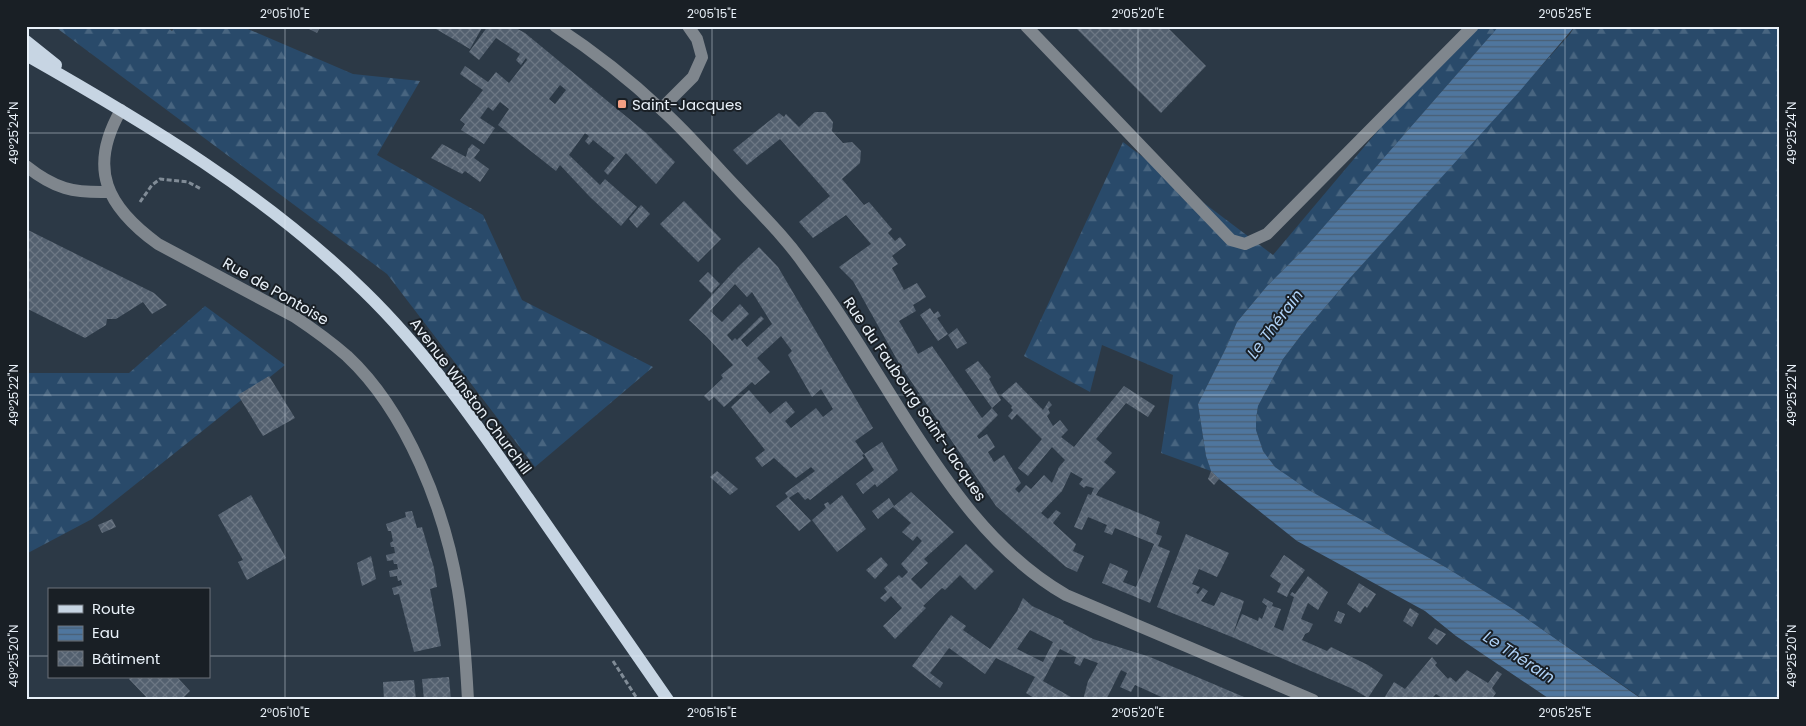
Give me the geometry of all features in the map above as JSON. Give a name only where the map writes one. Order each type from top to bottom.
[{"type":"main road","points":[[26,41],[92,92]]},
{"type":"main road","points":[[26,55],[121,110]]},
{"type":"main road","name":"Avenue Winston Churchill","points":[[121,110],[209,165],[284,220],[336,264],[386,314],[429,363],[476,425],[668,700]]},
{"type":"street","name":"Rue du Faubourg Saint-Jacques","points":[[555,26],[608,65],[662,109],[680,126],[796,253],[944,475],[974,515],[1013,556],[1049,585],[1066,595],[1313,700]]},
{"type":"street","points":[[662,109],[693,77],[702,57],[697,39],[688,26]]},
{"type":"street","points":[[1026,26],[1231,240],[1245,244],[1267,234],[1473,26]]},
{"type":"street","name":"Rue de Pontoise","points":[[121,110],[114,123],[105,151],[104,168],[109,192],[116,205],[128,219],[158,244],[295,318],[315,331],[348,358],[383,399],[418,460],[447,539],[462,619],[468,700]]},
{"type":"street","points":[[26,166],[45,180],[61,187],[87,192],[109,192]]},
{"type":"green space","points":[[54,26],[165,26],[172,31],[176,26],[241,26],[353,74],[420,81],[377,155],[483,215],[522,300],[653,367],[535,467],[387,274]]},
{"type":"green space","points":[[1466,26],[1499,26],[1305,248],[1267,286],[1237,322],[1198,404],[1206,456],[1211,471],[1161,453],[1173,375],[1102,345],[1090,392],[1024,356],[1123,142],[1273,255]]},
{"type":"green space","points":[[1575,26],[1780,26],[1780,700],[1644,700],[1513,609],[1447,568],[1307,489],[1275,467],[1263,451],[1256,430],[1258,406],[1283,359],[1302,334],[1350,278],[1570,34]]},
{"type":"green space","points":[[205,306],[285,365],[92,519],[26,554],[26,373],[129,373]]},
{"type":"water","name":"Le Thérain","points":[[1499,26],[1575,26],[1519,92],[1350,278],[1302,334],[1283,359],[1258,406],[1256,430],[1263,451],[1275,467],[1307,489],[1447,568],[1513,609],[1643,700],[1551,700],[1456,636],[1425,611],[1297,541],[1219,479],[1211,471],[1206,456],[1198,404],[1237,322],[1267,286],[1305,248]]},
{"type":"building","points":[[303,26],[321,26],[317,33]]},
{"type":"building","points":[[431,26],[483,26],[470,49]]},
{"type":"building","points":[[488,26],[512,26],[525,33],[645,132],[675,162],[656,184],[626,153],[608,175],[604,171],[615,158],[593,140],[589,145],[585,141],[589,136],[585,133],[569,155],[600,185],[605,179],[637,207],[621,226],[560,165],[556,171],[498,125],[509,109],[500,102],[493,111],[488,107],[480,118],[495,128],[484,144],[461,130],[465,124],[460,120],[483,90],[460,74],[465,66],[488,82],[496,72],[509,83],[527,60],[526,58],[521,65],[516,60],[520,54],[496,38],[479,60],[469,52]],"holes":[[[560,85],[566,90],[555,104],[549,99]]]},
{"type":"building","points":[[1074,26],[1166,26],[1206,66],[1161,113]]},
{"type":"building","points":[[815,112],[825,112],[833,122],[832,131],[843,143],[852,142],[861,151],[860,163],[842,179],[864,205],[869,202],[892,229],[888,233],[895,241],[900,237],[906,245],[892,256],[898,264],[892,268],[904,290],[917,283],[926,297],[913,305],[916,311],[899,321],[918,354],[932,346],[982,418],[992,408],[998,415],[977,436],[979,439],[987,434],[995,447],[988,452],[994,462],[1004,455],[1021,483],[1015,489],[1019,493],[1026,485],[1031,489],[1044,475],[1052,483],[1059,467],[1065,460],[1052,447],[1028,476],[1018,468],[1042,439],[1017,414],[1012,420],[1008,416],[1013,410],[1012,406],[1001,395],[1016,382],[1043,410],[1049,401],[1052,405],[1048,409],[1050,413],[1047,416],[1053,426],[1060,420],[1068,430],[1061,437],[1074,447],[1124,386],[1155,406],[1148,417],[1126,403],[1096,439],[1112,453],[1104,462],[1116,472],[1096,495],[1160,522],[1156,534],[1162,536],[1158,546],[1170,551],[1150,603],[1102,583],[1110,563],[1128,571],[1123,582],[1136,587],[1154,544],[1115,528],[1112,535],[1104,532],[1107,525],[1088,517],[1082,530],[1074,527],[1088,494],[1091,495],[1094,488],[1086,486],[1084,488],[1079,484],[1083,479],[1071,472],[1062,491],[1041,513],[1048,519],[1056,510],[1061,513],[1053,523],[1076,544],[1073,551],[1084,556],[1077,572],[1066,567],[996,506],[900,365],[853,281],[839,267],[871,244],[846,215],[813,238],[799,222],[830,196],[780,139],[747,165],[733,150],[779,113],[784,117],[786,114],[799,127]]},
{"type":"building","points":[[442,144],[466,157],[468,149],[472,144],[480,150],[474,158],[489,169],[480,182],[465,171],[462,174],[431,158]]},
{"type":"building","points":[[684,201],[721,239],[698,262],[660,224]]},
{"type":"building","points":[[641,205],[650,214],[637,228],[629,219]]},
{"type":"building","points":[[26,229],[154,293],[167,305],[152,314],[143,302],[116,319],[107,319],[106,325],[85,338],[26,308]]},
{"type":"building","points":[[759,247],[778,267],[873,428],[855,441],[864,454],[862,455],[864,458],[810,500],[808,498],[805,500],[798,492],[789,498],[811,521],[799,531],[776,506],[788,497],[785,493],[815,471],[811,467],[796,478],[774,458],[762,467],[755,458],[765,450],[731,407],[749,390],[770,414],[786,401],[795,412],[785,421],[791,428],[816,408],[823,417],[833,409],[821,389],[812,397],[788,355],[792,351],[781,336],[757,358],[770,372],[755,385],[752,382],[724,407],[714,397],[709,401],[704,396],[723,378],[721,375],[733,365],[689,320]],"holes":[[[735,284],[747,297],[752,292],[772,324],[747,347],[741,340],[764,319],[761,316],[737,340],[735,338],[732,341],[727,335],[749,314],[740,304],[722,322],[710,311]]]},
{"type":"building","points":[[708,272],[720,284],[711,293],[699,281]]},
{"type":"building","points":[[930,308],[934,314],[938,311],[941,316],[937,318],[948,334],[938,341],[920,315]]},
{"type":"building","points":[[957,328],[967,343],[957,349],[948,335]]},
{"type":"building","points":[[978,361],[991,377],[989,379],[1001,400],[992,408],[965,370]]},
{"type":"building","points":[[269,376],[295,418],[263,436],[238,395]]},
{"type":"building","points":[[882,442],[898,470],[877,487],[875,484],[863,494],[856,484],[874,470],[864,454]]},
{"type":"building","points":[[717,471],[738,489],[730,495],[710,477]]},
{"type":"building","points":[[1211,471],[1219,479],[1214,485],[1208,479]]},
{"type":"building","points":[[911,492],[954,532],[924,559],[928,563],[911,579],[921,589],[966,544],[994,571],[975,590],[960,575],[945,590],[942,588],[923,606],[926,608],[895,639],[883,626],[902,608],[891,596],[885,602],[880,598],[887,592],[884,588],[899,575],[902,578],[908,572],[901,564],[922,541],[917,536],[913,541],[902,532],[911,523],[893,507]]},
{"type":"building","points":[[251,495],[286,558],[247,580],[238,562],[243,560],[218,515]]},
{"type":"building","points":[[842,495],[866,529],[837,552],[812,520],[826,508],[824,504],[828,502],[830,505]]},
{"type":"building","points":[[889,498],[894,506],[878,519],[872,511]]},
{"type":"building","points":[[412,511],[417,528],[422,527],[434,568],[437,587],[430,589],[441,646],[414,652],[399,594],[394,595],[392,588],[402,585],[401,580],[398,581],[397,576],[390,577],[389,571],[398,569],[397,564],[394,564],[393,560],[387,561],[386,555],[395,553],[394,547],[391,547],[390,543],[393,541],[391,531],[388,531],[386,524],[406,517],[405,512]]},
{"type":"building","points":[[112,519],[116,527],[102,533],[98,525]]},
{"type":"building","points":[[1186,534],[1229,553],[1217,577],[1199,569],[1192,584],[1200,587],[1196,593],[1198,594],[1203,588],[1208,591],[1201,601],[1214,606],[1221,592],[1244,601],[1233,634],[1242,614],[1258,621],[1259,617],[1262,619],[1267,606],[1262,602],[1264,598],[1273,603],[1272,606],[1281,609],[1274,627],[1283,631],[1294,597],[1290,595],[1292,592],[1295,594],[1308,576],[1328,592],[1318,610],[1308,603],[1301,619],[1313,624],[1302,640],[1327,651],[1331,647],[1368,665],[1383,675],[1368,698],[1353,689],[1157,607]]},
{"type":"building","points":[[1284,555],[1305,570],[1287,597],[1277,592],[1281,584],[1270,576]]},
{"type":"building","points":[[371,556],[376,579],[362,586],[357,563]]},
{"type":"building","points":[[881,557],[888,565],[875,579],[866,570]]},
{"type":"building","points":[[1359,583],[1376,594],[1367,608],[1365,606],[1360,613],[1347,604]]},
{"type":"building","points":[[1023,598],[1032,606],[1064,621],[1063,623],[1093,639],[1150,657],[1251,700],[1180,700],[1176,698],[1175,700],[1168,700],[1135,685],[1131,692],[1120,687],[1127,673],[1121,670],[1106,700],[1083,700],[1088,681],[1098,663],[1084,658],[1080,666],[1074,663],[1076,657],[1060,649],[1043,681],[1076,700],[1037,700],[1026,693],[1035,677],[996,658],[985,674],[949,648],[930,673],[943,683],[940,688],[912,666],[951,615],[966,626],[963,630],[990,649],[1017,611]],"holes":[[[1030,630],[1053,642],[1043,662],[1017,649]]]},
{"type":"building","points":[[1410,608],[1419,614],[1412,627],[1403,621]]},
{"type":"building","points":[[1338,611],[1345,614],[1341,624],[1334,621]]},
{"type":"building","points":[[1435,628],[1446,634],[1437,645],[1428,638]]},
{"type":"building","points":[[1432,657],[1437,663],[1435,665],[1448,679],[1450,677],[1456,682],[1467,670],[1488,683],[1497,671],[1502,674],[1492,688],[1496,693],[1491,700],[1445,700],[1436,694],[1430,700],[1383,700],[1394,682],[1405,689]]},
{"type":"building","points":[[449,677],[451,700],[424,700],[422,679]]},
{"type":"building","points":[[178,678],[190,691],[181,700],[149,700],[129,679]]},
{"type":"building","points":[[414,680],[416,700],[384,700],[383,682]]},
{"type":"place","name":"Saint-Jacques","points":[[622,104]]}]
